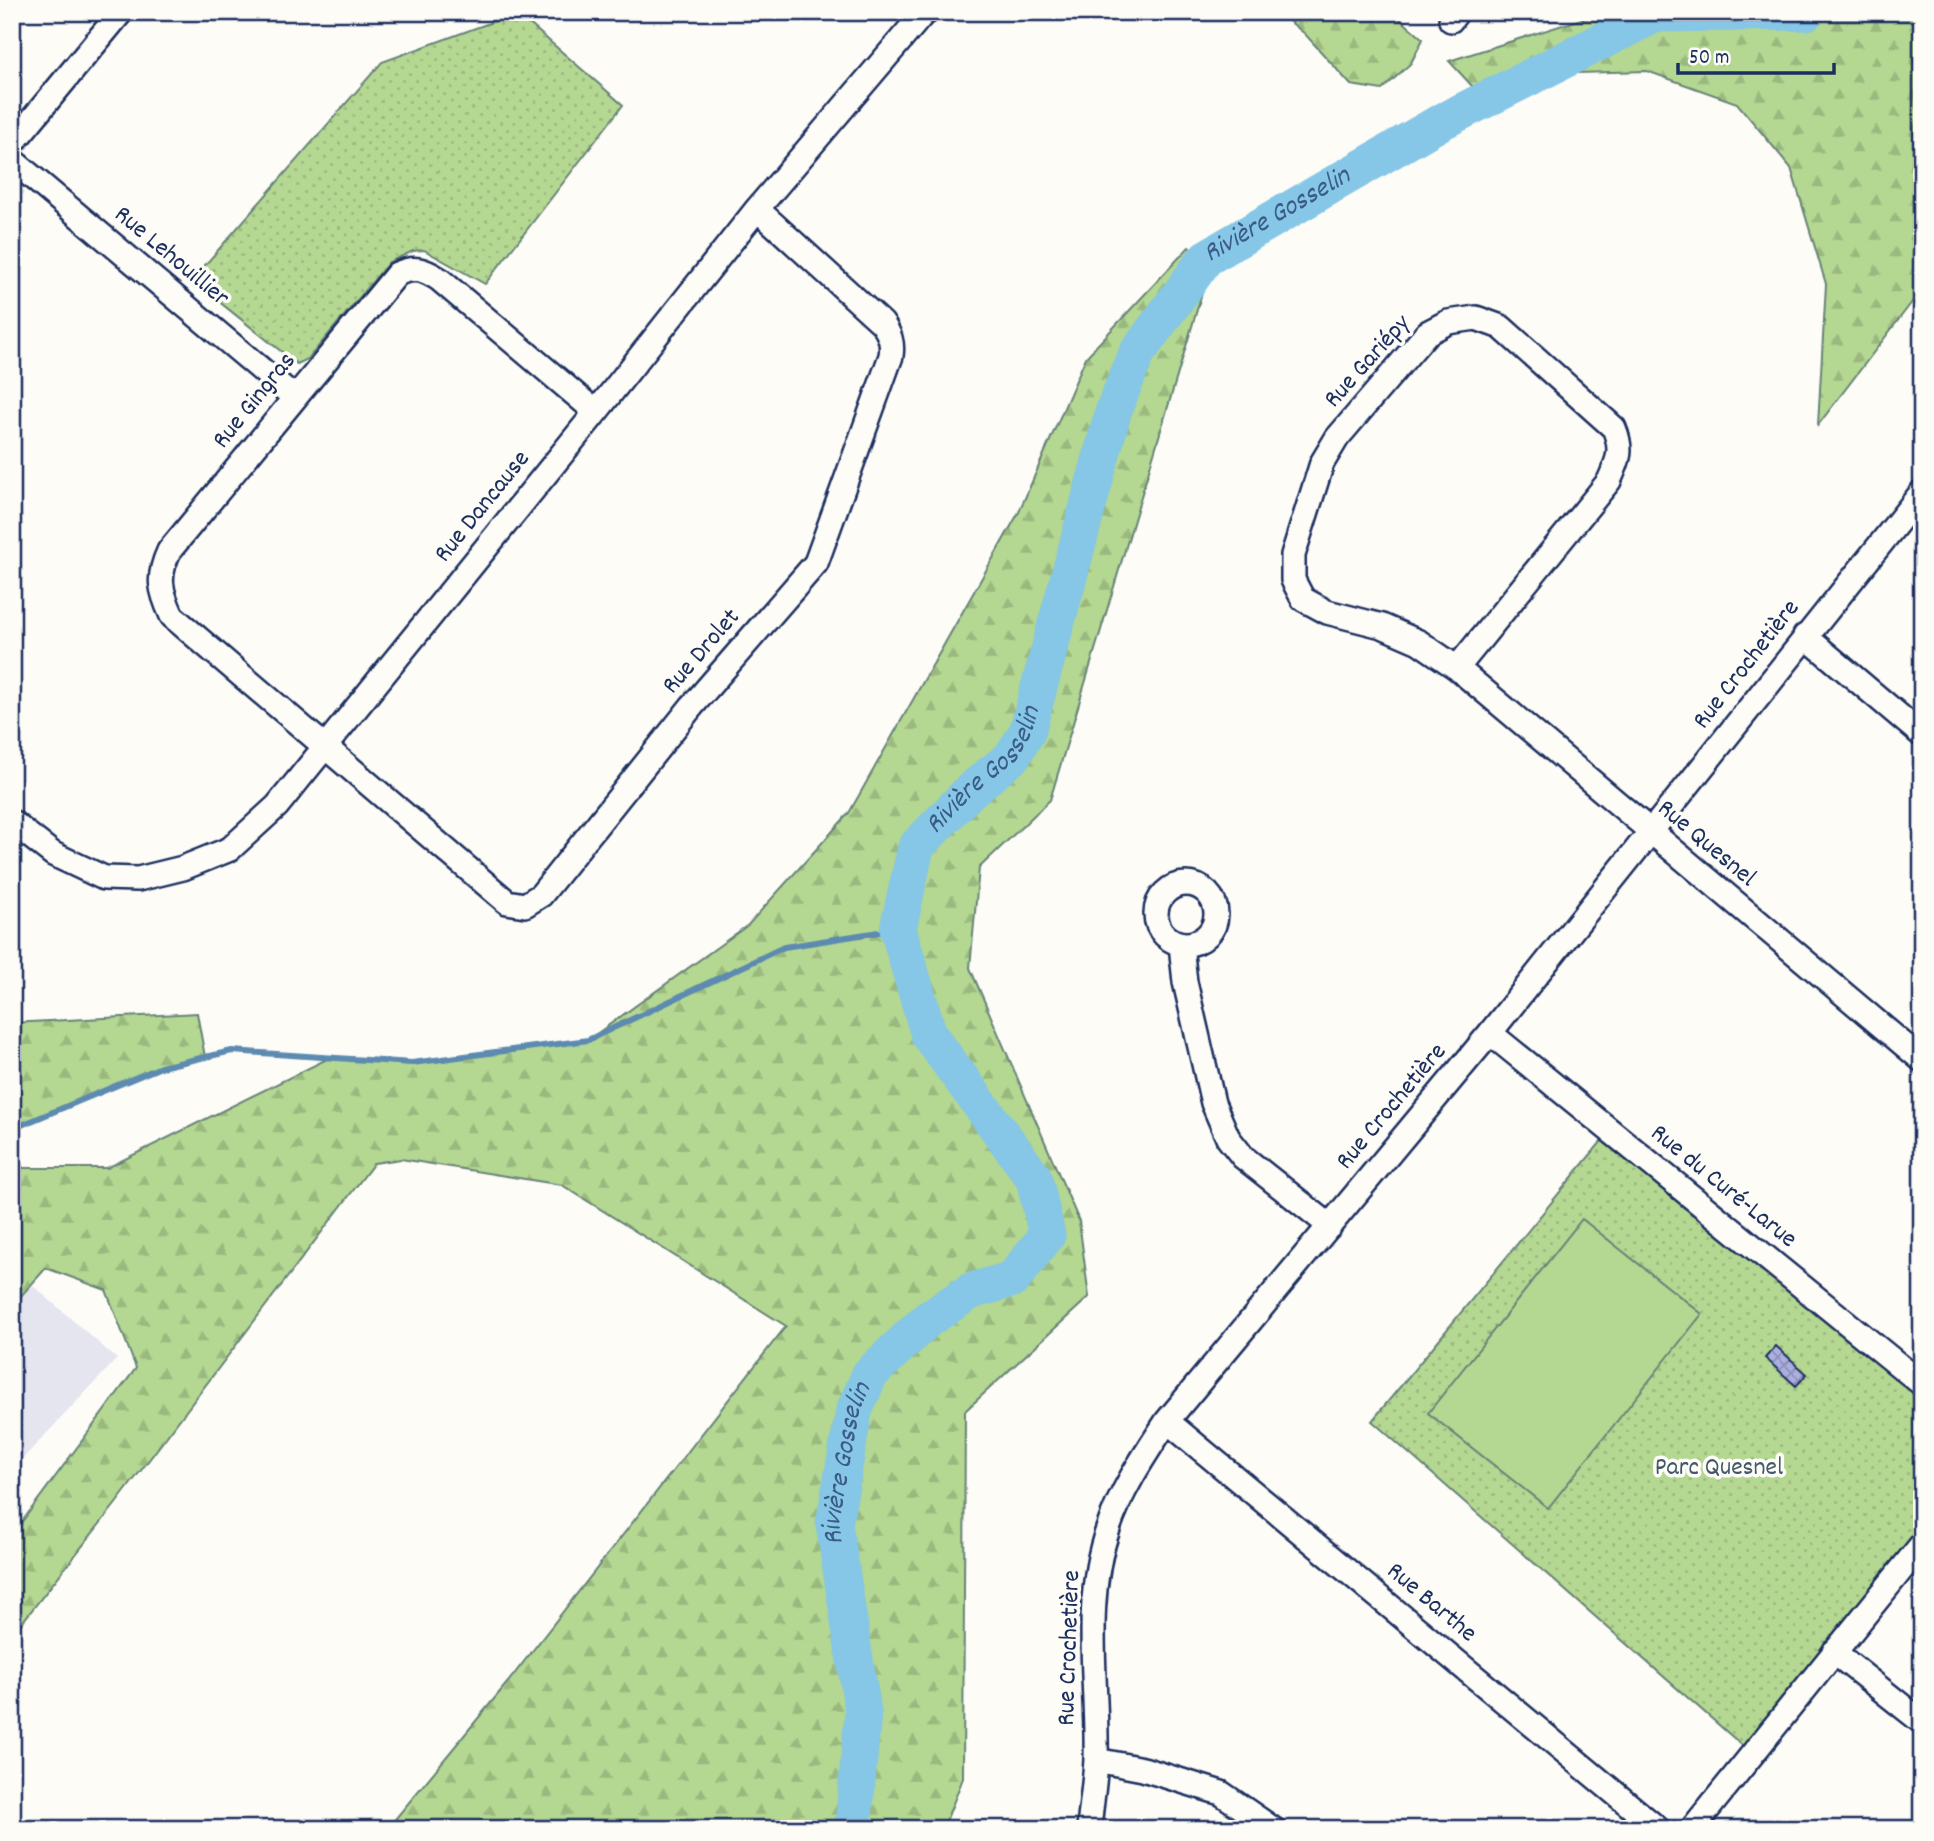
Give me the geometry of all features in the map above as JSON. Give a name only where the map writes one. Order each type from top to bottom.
[{"type":"street","points":[[12,144],[121,12]]},
{"type":"street","name":"Rue Dancause","points":[[12,822],[53,854],[104,878],[138,880],[183,868],[230,849],[277,806],[597,412],[757,209],[927,12]]},
{"type":"street","name":"Rue Lehouillier","points":[[12,160],[294,397]]},
{"type":"street","name":"Rue Drolet","points":[[324,747],[507,902],[525,905],[541,895],[692,706],[805,577],[816,563],[891,356],[892,346],[882,323],[757,209]]},
{"type":"street","name":"Rue Gingras","points":[[324,747],[172,616],[162,595],[161,569],[169,551],[294,397],[397,274],[411,268],[425,270],[439,279],[597,412]]},
{"type":"street","name":"Rue Gariépy","points":[[1476,318],[1501,327],[1614,428],[1620,444],[1617,463],[1609,481],[1457,668],[1419,642],[1382,626],[1328,612],[1303,599],[1293,580],[1293,555],[1322,463],[1337,438],[1427,333],[1448,322],[1476,318]]},
{"type":"street","name":"Rue Crochetière","points":[[1089,1829],[1096,1760],[1094,1629],[1097,1575],[1107,1530],[1137,1466],[1167,1421],[1651,834],[1805,636],[1922,492]]},
{"type":"street","points":[[1805,636],[1922,735]]},
{"type":"street","name":"Rue Quesnel","points":[[1457,668],[1922,1060]]},
{"type":"street","points":[[1181,944],[1185,982],[1213,1103],[1228,1138],[1243,1157],[1330,1226]]},
{"type":"street","name":"Rue du Curé-Larue","points":[[1489,1033],[1922,1384]]},
{"type":"street","name":"Rue Barthe","points":[[1167,1421],[1658,1829]]},
{"type":"street","points":[[1692,1829],[1922,1544]]},
{"type":"street","points":[[1834,1653],[1922,1722]]},
{"type":"street","points":[[1096,1760],[1143,1769],[1221,1793],[1273,1829]]},
{"type":"shaded area","points":[[12,1267],[117,1359],[12,1470]]},
{"type":"green space","points":[[1278,12],[1392,12],[1423,39],[1411,63],[1382,90],[1351,85],[1305,34]]},
{"type":"green space","points":[[1604,12],[1922,12],[1922,289],[1818,425],[1826,284],[1791,168],[1737,103],[1647,71],[1577,73],[1485,100],[1449,61]]},
{"type":"green space","points":[[517,13],[623,105],[485,284],[424,250],[413,251],[389,262],[308,359],[297,364],[192,280],[382,62]]},
{"type":"green space","points":[[1189,247],[1206,258],[1205,283],[1050,800],[979,868],[970,968],[1079,1221],[1089,1297],[965,1411],[963,1778],[943,1829],[387,1829],[508,1682],[786,1326],[562,1185],[401,1159],[374,1163],[114,1506],[12,1635],[12,1535],[136,1368],[106,1290],[46,1268],[12,1306],[12,1152],[23,1168],[107,1168],[331,1057],[412,1063],[588,1040],[748,925],[849,813],[1019,512],[1086,357]]},
{"type":"green space","points":[[197,1013],[205,1057],[161,1067],[12,1129],[12,1023]]},
{"type":"green space","name":"Parc Quesnel","points":[[1610,1131],[1922,1384],[1922,1544],[1752,1754],[1372,1421]]},
{"type":"green space","points":[[1582,1219],[1702,1314],[1548,1508],[1428,1413]]},
{"type":"building","points":[[1776,1346],[1807,1374],[1796,1386],[1765,1358]]},
{"type":"waterway","name":"Rivière Gosselin","points":[[853,1829],[863,1712],[834,1524],[854,1411],[870,1374],[928,1319],[971,1291],[1013,1279],[1047,1235],[1034,1178],[929,1035],[898,929],[916,847],[971,790],[1012,757],[1027,732],[1114,409],[1137,353],[1206,258],[1439,123],[1656,14],[1806,12]]},
{"type":"waterway","points":[[12,1129],[161,1067],[232,1051],[412,1063],[588,1040],[784,947],[898,929]]}]
